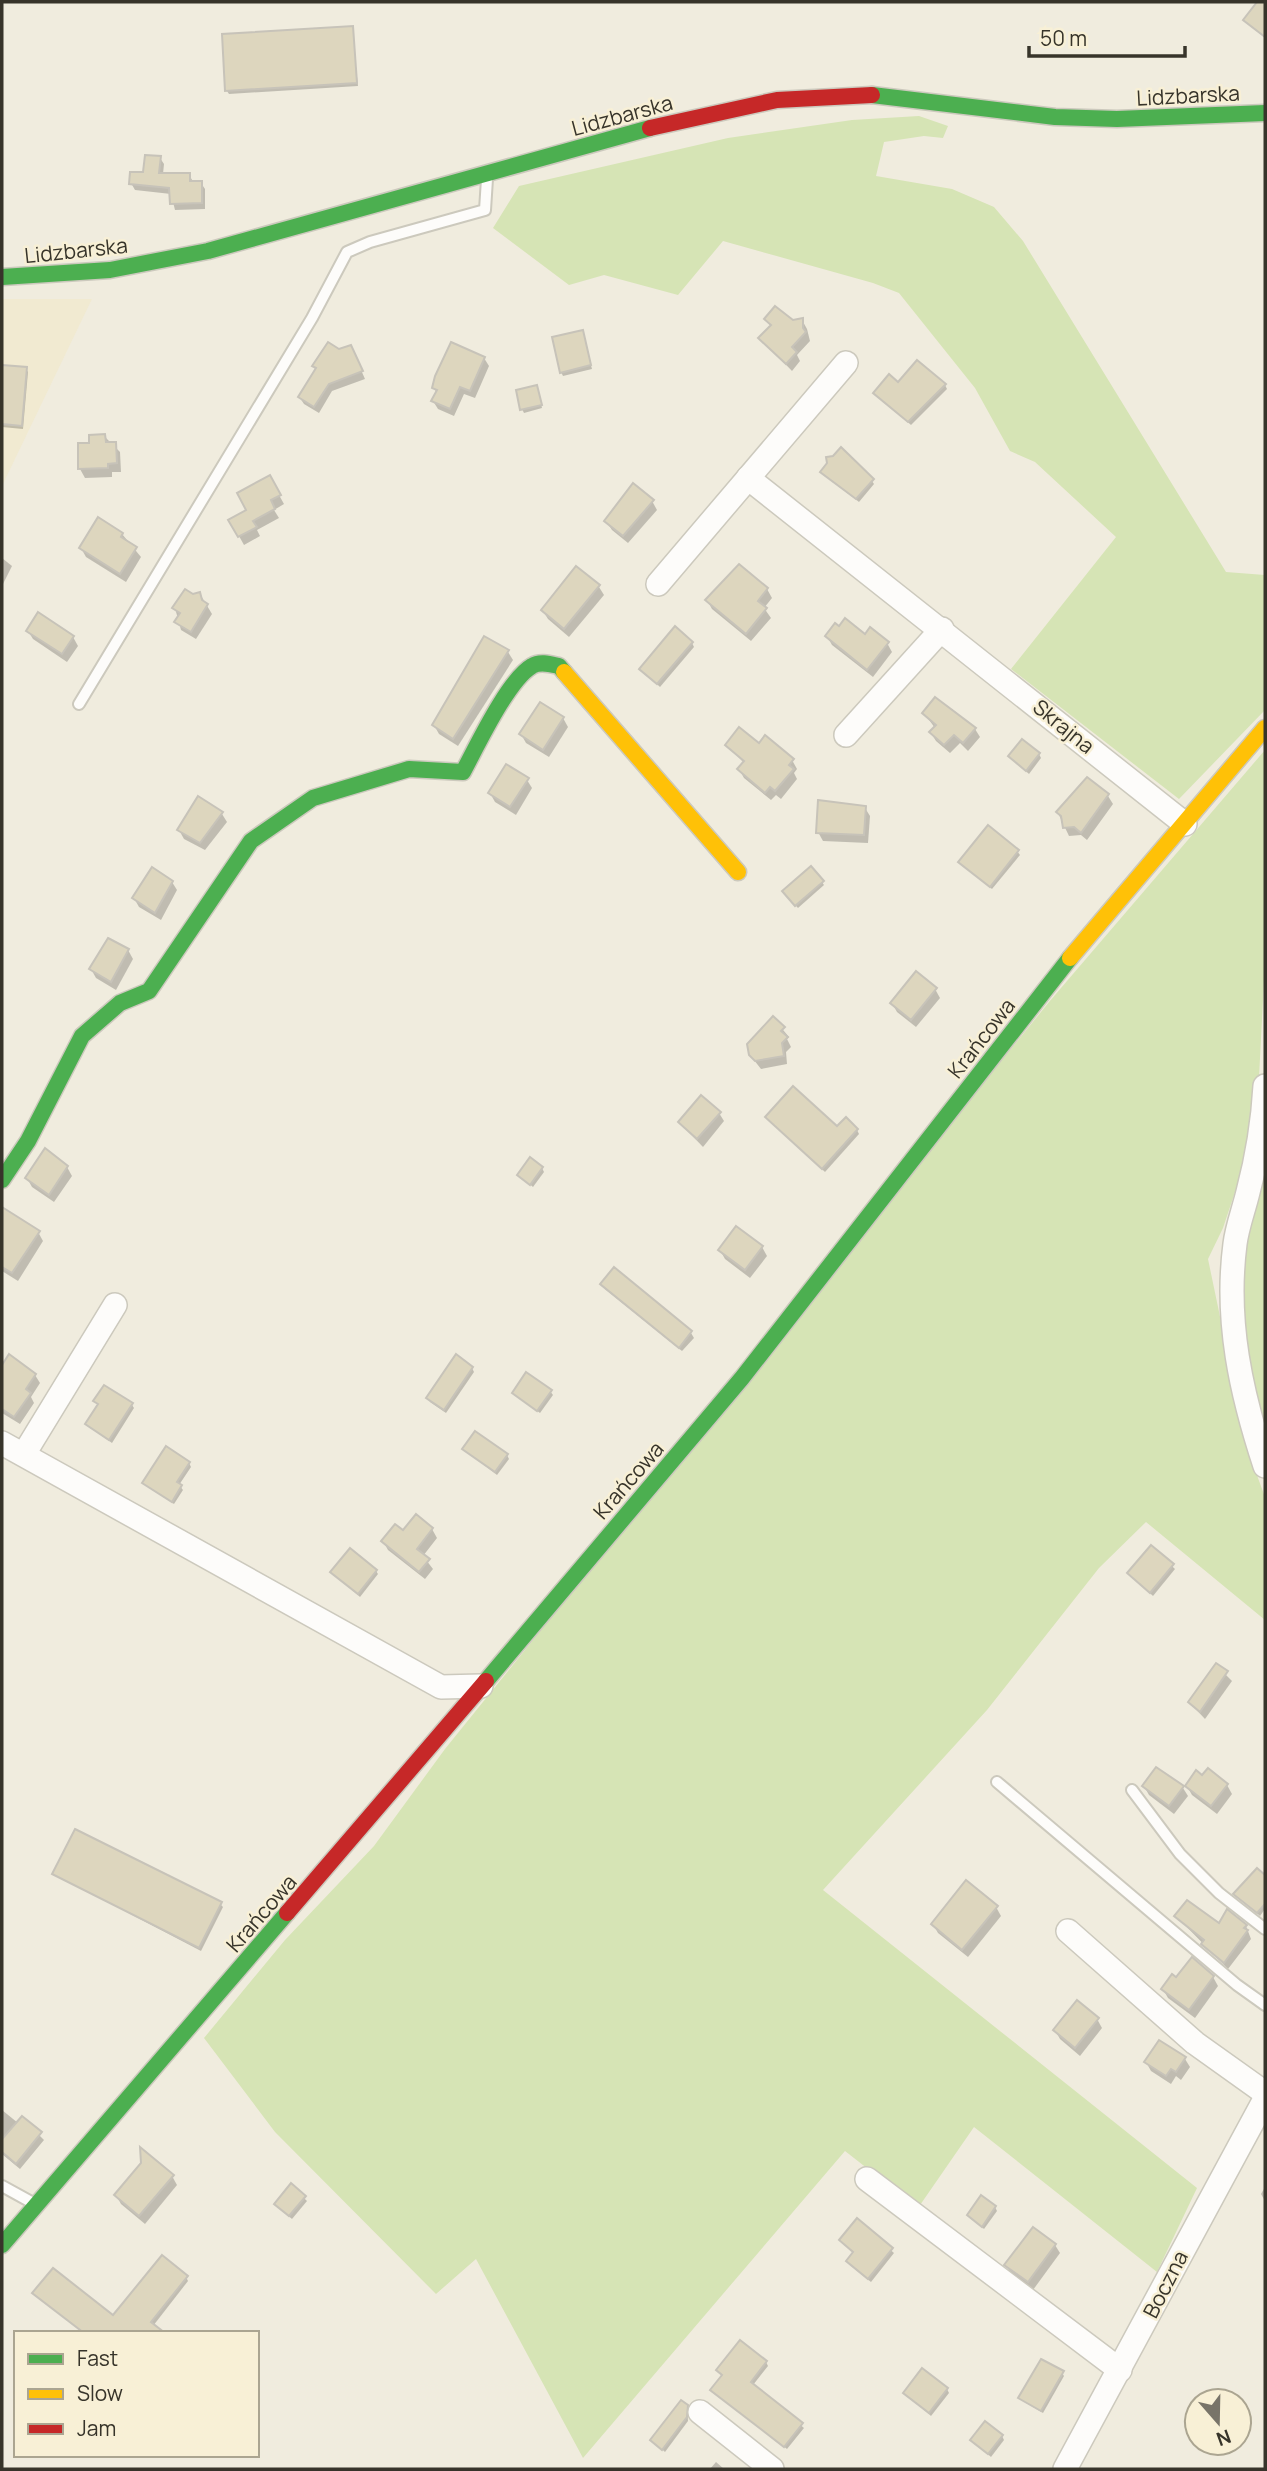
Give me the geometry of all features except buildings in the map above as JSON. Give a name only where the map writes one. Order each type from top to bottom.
[{"type":"street","name":"Lidzbarska","points":[[2,277],[110,270],[173,258],[242,242],[655,127],[777,100],[870,96],[1055,117],[1117,119],[1265,113]]},
{"type":"street","points":[[658,584],[846,363]]},
{"type":"street","name":"Skrajna","points":[[748,478],[1185,824]]},
{"type":"street","points":[[846,735],[942,629]]},
{"type":"street","points":[[2,1180],[28,1141],[82,1036],[120,1003],[149,991],[251,841],[313,798],[409,769],[463,772],[518,680],[530,666],[542,663],[559,666],[738,872]]},
{"type":"street","name":"Krańcowa","points":[[2,2245],[694,1436],[892,1188],[1079,947],[1265,727]]},
{"type":"street","points":[[1265,1086],[1249,1190],[1236,1241],[1231,1296],[1233,1342],[1251,1425],[1265,1466]]},
{"type":"street","points":[[24,1454],[115,1305]]},
{"type":"street","points":[[2,1443],[441,1687],[481,1686]]},
{"type":"street","points":[[1068,1931],[1195,2043],[1265,2093]]},
{"type":"street","name":"Boczna","points":[[1065,2469],[1265,2099]]},
{"type":"street","points":[[867,2179],[1120,2370]]},
{"type":"street","points":[[701,2412],[772,2469]]},
{"type":"lane","points":[[79,704],[312,318],[347,252],[370,242],[485,210],[487,174]]},
{"type":"lane","points":[[997,1782],[1237,1985],[1265,2005]]},
{"type":"lane","points":[[1132,1790],[1180,1854],[1219,1894],[1265,1929]]},
{"type":"lane","points":[[2,2186],[36,2204]]},
{"type":"shaded area","points":[[2,299],[92,299],[2,486]]},
{"type":"green space","points":[[919,116],[948,126],[943,138],[924,136],[884,142],[876,176],[952,189],[994,207],[1023,241],[1226,572],[1265,575],[1265,710],[1179,799],[1011,669],[1116,537],[1035,462],[1010,451],[975,388],[899,293],[873,283],[723,241],[678,295],[604,275],[569,285],[493,228],[519,186],[728,138],[852,120]]},
{"type":"green space","points":[[1265,750],[1265,961],[1258,1097],[1245,1162],[1223,1228],[1208,1259],[1248,1451],[1265,1497],[1265,1620],[1146,1522],[1099,1568],[987,1710],[823,1890],[1197,2188],[1157,2272],[974,2127],[918,2208],[845,2151],[583,2458],[476,2259],[436,2294],[275,2132],[204,2038],[285,1940],[374,1846],[445,1749],[1049,1002]]},
{"type":"green space","points":[[1265,1139],[1265,1450],[1238,1343],[1246,1225]]},
{"type":"traffic: fast","points":[[872,95],[1055,117],[1117,119],[1265,113]]},
{"type":"traffic: fast","points":[[2,277],[110,270],[208,251],[650,128]]},
{"type":"traffic: fast","points":[[2,1180],[28,1141],[82,1036],[120,1003],[149,991],[251,841],[313,798],[409,769],[463,772],[503,699],[523,674],[535,664],[542,663],[559,666],[564,672]]},
{"type":"traffic: fast","points":[[486,1681],[742,1378],[1070,958]]},
{"type":"traffic: fast","points":[[2,2245],[287,1913]]},
{"type":"traffic: slow","points":[[564,672],[738,872]]},
{"type":"traffic: slow","points":[[1070,958],[1265,728]]},
{"type":"traffic: jam","points":[[650,128],[777,100],[872,95]]},
{"type":"traffic: jam","points":[[287,1913],[486,1681]]}]
